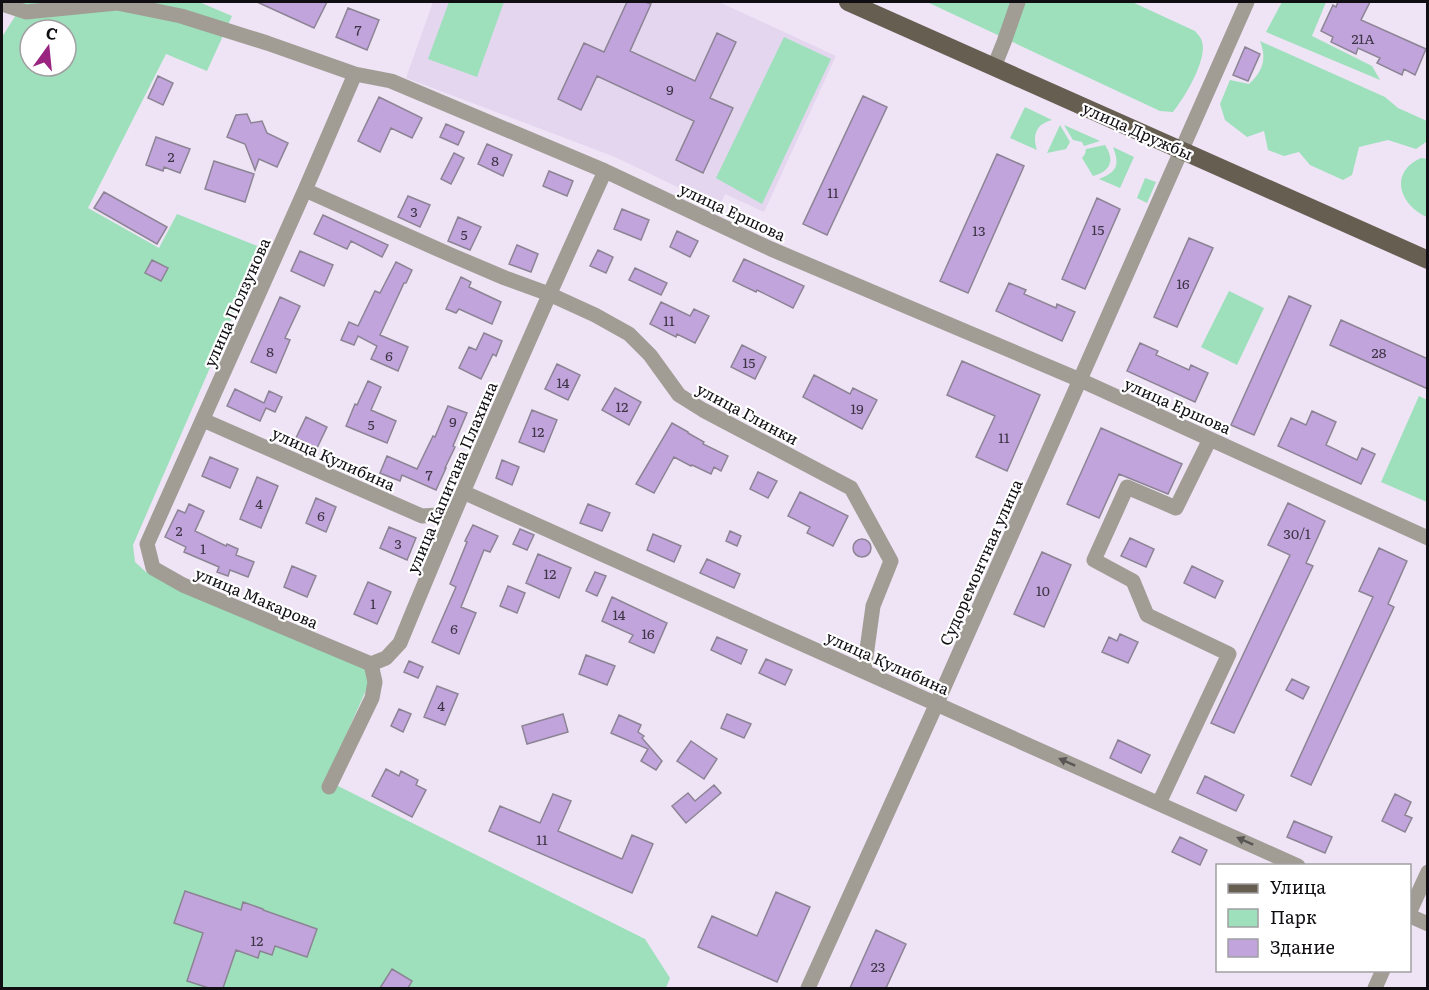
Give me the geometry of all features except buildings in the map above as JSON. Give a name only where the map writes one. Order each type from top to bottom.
[{"type":"main road","name":"улица Дружбы","points":[[848,2],[1428,260]]},
{"type":"street","name":"улица Ершова","points":[[2,2],[26,12],[117,3],[181,16],[355,74],[391,81],[605,171],[771,249],[1080,380],[1428,538]]},
{"type":"street","points":[[994,67],[1018,2]]},
{"type":"street","name":"Судоремонтная улица","points":[[808,988],[937,704],[1248,2]]},
{"type":"street","name":"улица Ползунова","points":[[147,544],[355,74]]},
{"type":"street","name":"улица Капитана Плахина","points":[[371,664],[386,658],[400,643],[453,514],[605,171]]},
{"type":"street","name":"улица Глинки","points":[[305,190],[483,269],[549,294],[595,315],[629,334],[650,355],[679,395],[851,488],[891,561],[873,606],[864,671]]},
{"type":"street","name":"улица Кулибина","points":[[203,420],[422,516],[453,514]]},
{"type":"street","points":[[1160,803],[1229,654],[1147,615],[1133,581],[1094,560],[1127,487],[1176,508],[1210,439]]},
{"type":"street","name":"улица Кулибина","points":[[463,492],[1294,864]]},
{"type":"street","name":"улица Макарова","points":[[147,544],[153,568],[183,585],[371,664]]},
{"type":"street","points":[[329,787],[372,698],[375,682],[371,664]]},
{"type":"street","points":[[1411,909],[1428,872]]},
{"type":"street","points":[[1411,916],[1428,924]]},
{"type":"street","points":[[1375,988],[1382,972]]},
{"type":"shaded area","points":[[433,2],[719,2],[836,56],[764,212],[725,194],[719,207],[615,157],[406,78]]},
{"type":"green space","points":[[24,2],[199,2],[232,16],[207,71],[166,54],[88,208],[159,248],[177,214],[262,248],[133,545],[135,562],[146,572],[367,667],[371,679],[326,780],[645,939],[670,978],[666,988],[2,988],[2,37]]},
{"type":"green space","points":[[449,2],[504,2],[477,77],[428,59]]},
{"type":"green space","points":[[927,2],[1132,2],[1195,31],[1201,39],[1202,56],[1194,77],[1173,112],[1160,111]]},
{"type":"green space","points":[[1282,2],[1326,2],[1312,36],[1372,66],[1380,80],[1266,32]]},
{"type":"green space","points":[[784,37],[831,59],[762,204],[716,178]]},
{"type":"green space","points":[[1260,41],[1385,97],[1398,108],[1427,121],[1426,142],[1416,149],[1388,140],[1359,147],[1352,175],[1343,180],[1310,165],[1299,152],[1284,156],[1268,150],[1264,131],[1247,137],[1225,120],[1220,104],[1230,80],[1249,84],[1258,74],[1263,59]]},
{"type":"green space","points":[[1025,107],[1052,120],[1042,124],[1035,135],[1037,150],[1010,138]]},
{"type":"green space","points":[[1060,125],[1070,142],[1066,149],[1047,153]]},
{"type":"green space","points":[[1064,125],[1100,141],[1084,146],[1082,142],[1073,140]]},
{"type":"green space","points":[[1105,145],[1110,155],[1110,164],[1104,171],[1093,176],[1082,158],[1086,149]]},
{"type":"green space","points":[[1113,147],[1134,157],[1120,188],[1099,179],[1110,174],[1115,167]]},
{"type":"green space","points":[[1421,158],[1427,159],[1427,217],[1410,205],[1402,189],[1401,180],[1411,164]]},
{"type":"green space","points":[[1145,178],[1156,182],[1147,203],[1137,198]]},
{"type":"green space","points":[[1229,291],[1264,308],[1237,365],[1201,347]]},
{"type":"green space","points":[[1419,396],[1427,400],[1427,502],[1381,482]]}]
